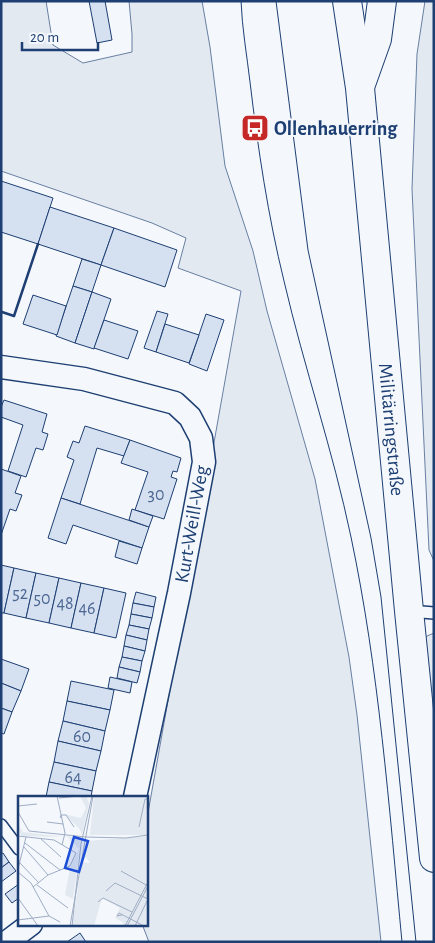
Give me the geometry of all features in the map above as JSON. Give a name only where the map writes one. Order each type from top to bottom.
[{"type":"main road","name":"Militärringstraße","points":[[347,1],[360,88],[421,612],[434,858]]},
{"type":"main road","points":[[360,88],[377,39],[382,1]]},
{"type":"street","name":"Kurt-Weill-Weg","points":[[1,367],[84,379],[175,403],[190,417],[201,438],[204,462],[179,593],[135,796]]},
{"type":"street","points":[[7,942],[28,926]]},
{"type":"lane","points":[[1,825],[18,848]]},
{"type":"shaded area","points":[[1,1],[46,1],[53,45],[83,63],[132,52],[129,1],[202,1],[210,47],[225,166],[253,251],[267,311],[315,479],[349,657],[381,942],[149,942],[143,926],[148,926],[148,813],[241,291],[178,268],[186,238],[152,223],[1,171]]},
{"type":"shaded area","points":[[425,1],[434,1],[434,561],[429,550],[412,189],[417,54]]},
{"type":"shaded area","points":[[434,633],[434,723],[425,637]]},
{"type":"building","points":[[89,1],[105,1],[112,40],[97,43]]},
{"type":"building","points":[[1,181],[53,198],[38,244],[1,232]]},
{"type":"building","points":[[50,207],[114,228],[101,265],[38,244]]},
{"type":"building","points":[[114,228],[177,250],[165,287],[101,265]]},
{"type":"building","points":[[82,259],[101,265],[92,292],[73,286]]},
{"type":"building","points":[[73,286],[92,292],[75,343],[56,336]]},
{"type":"building","points":[[92,292],[111,299],[94,349],[75,343]]},
{"type":"building","points":[[33,295],[66,306],[57,335],[23,324]]},
{"type":"building","points":[[157,311],[168,314],[156,352],[144,348]]},
{"type":"building","points":[[206,314],[224,320],[207,371],[189,364]]},
{"type":"building","points":[[104,320],[138,331],[128,359],[94,348]]},
{"type":"building","points":[[165,324],[199,335],[189,363],[156,352]]},
{"type":"building","points":[[4,400],[47,414],[42,432],[48,434],[43,450],[36,448],[26,477],[8,471],[23,425],[1,417],[1,407]]},
{"type":"building","points":[[85,426],[130,440],[124,456],[97,448],[80,504],[61,498],[74,460],[67,457],[73,441],[79,443]]},
{"type":"building","points":[[130,440],[181,458],[177,472],[173,471],[171,477],[177,479],[164,519],[135,510],[148,472],[121,463]]},
{"type":"building","points":[[1,469],[21,476],[15,493],[22,495],[16,511],[10,509],[1,535]]},
{"type":"building","points":[[61,498],[149,527],[142,548],[73,525],[66,544],[48,538]]},
{"type":"building","points":[[132,509],[153,516],[149,527],[129,520]]},
{"type":"building","points":[[119,541],[142,548],[137,564],[115,557]]},
{"type":"building","points":[[1,565],[14,568],[4,613],[1,613]]},
{"type":"building","points":[[14,568],[36,573],[26,618],[4,613]]},
{"type":"building","points":[[36,573],[59,578],[49,623],[26,618]]},
{"type":"building","points":[[59,578],[81,583],[71,628],[49,623]]},
{"type":"building","points":[[81,583],[104,588],[94,633],[71,628]]},
{"type":"building","points":[[104,588],[126,593],[116,638],[94,633]]},
{"type":"building","points":[[136,592],[156,597],[154,607],[133,603]]},
{"type":"building","points":[[133,603],[154,607],[152,618],[131,614]]},
{"type":"building","points":[[131,614],[152,618],[149,629],[129,625]]},
{"type":"building","points":[[129,625],[149,629],[147,640],[126,635]]},
{"type":"building","points":[[126,635],[147,640],[145,651],[124,646]]},
{"type":"building","points":[[124,646],[145,651],[142,661],[122,657]]},
{"type":"building","points":[[122,657],[142,661],[140,672],[119,667]]},
{"type":"building","points":[[1,659],[29,669],[21,691],[1,683]]},
{"type":"building","points":[[119,667],[140,672],[137,683],[117,678]]},
{"type":"building","points":[[110,677],[132,682],[130,693],[108,688]]},
{"type":"building","points":[[71,681],[114,690],[110,710],[67,701]]},
{"type":"building","points":[[1,683],[21,691],[12,712],[1,708]]},
{"type":"building","points":[[67,701],[110,710],[105,731],[63,721]]},
{"type":"building","points":[[1,708],[12,712],[4,734],[1,733]]},
{"type":"building","points":[[63,721],[105,731],[101,751],[58,741]]},
{"type":"building","points":[[58,741],[101,751],[96,771],[54,762]]},
{"type":"building","points":[[54,762],[96,771],[92,791],[49,782]]},
{"type":"building","points":[[49,782],[92,791],[91,796],[46,796]]},
{"type":"building","points":[[3,853],[9,862],[1,868],[1,854]]},
{"type":"building","points":[[9,862],[16,871],[1,882],[1,868]]},
{"type":"building","points":[[18,885],[18,899],[12,903],[5,894]]},
{"type":"building","points":[[80,933],[86,942],[67,942]]},
{"type":"tram line","points":[[241,1],[243,32],[256,132],[278,257],[344,505],[361,587],[388,789],[402,942]]},
{"type":"tram line","points":[[276,1],[308,250],[371,538],[381,597],[416,942]]},
{"type":"wall","points":[[2,312],[14,316],[38,244]]},
{"type":"place","name":"Ollenhauerring","points":[[255,128]]}]
